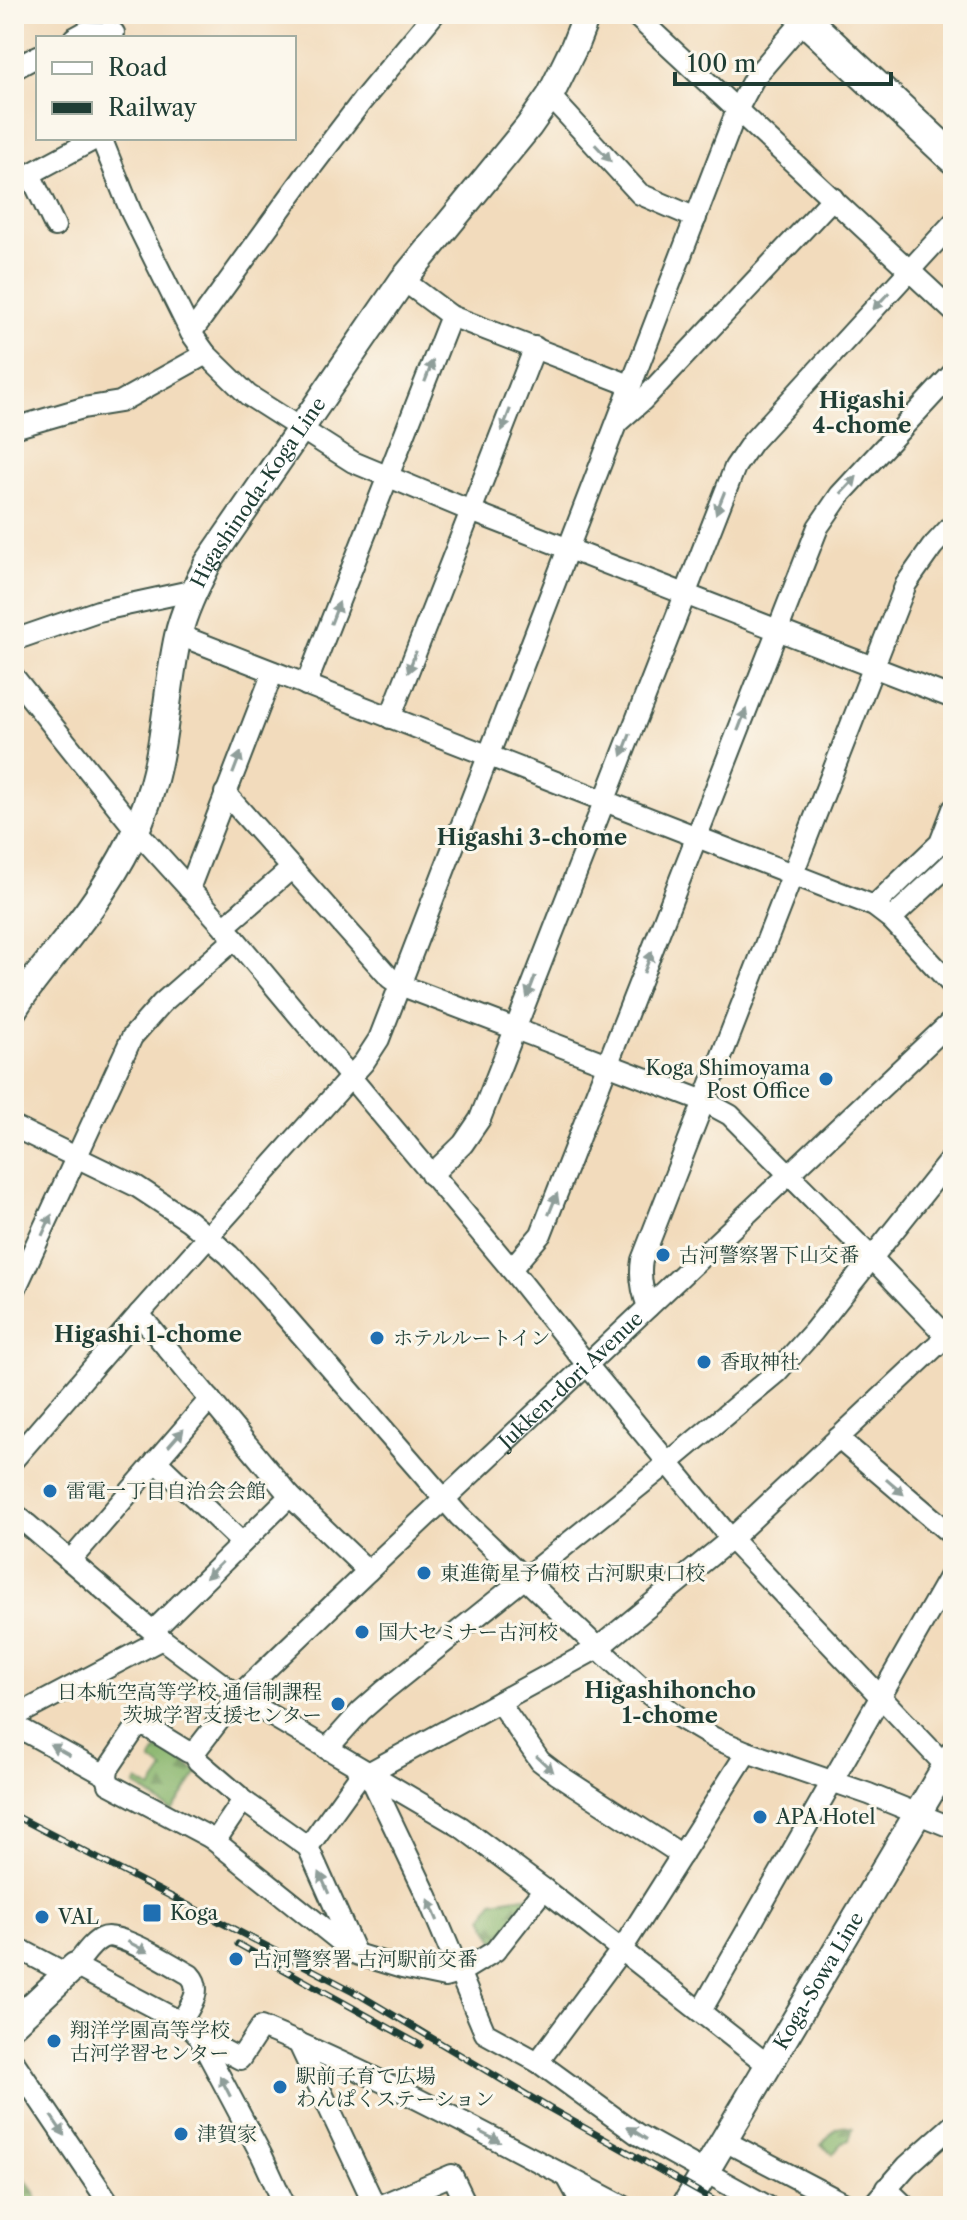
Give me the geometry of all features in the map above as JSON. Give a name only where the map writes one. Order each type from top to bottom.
[{"type":"highway","points":[[804,16],[953,158]]},
{"type":"main road","name":"Higashinoda-Koga Line","points":[[14,1009],[32,980],[83,918],[136,830],[152,786],[179,635],[208,563],[403,280],[550,96],[587,14]]},
{"type":"main road","name":"Koga-Sowa Line","points":[[685,2206],[949,1760]]},
{"type":"main road","points":[[14,2023],[71,1970]]},
{"type":"street","points":[[191,333],[307,173],[434,14]]},
{"type":"street","points":[[634,14],[953,311]]},
{"type":"street","points":[[14,1459],[373,1050],[737,110],[754,78],[804,16]]},
{"type":"street","points":[[78,36],[115,28]]},
{"type":"street","points":[[14,69],[36,57]]},
{"type":"street","points":[[550,96],[640,194],[696,218]]},
{"type":"street","points":[[55,226],[30,174],[93,140]]},
{"type":"street","points":[[103,140],[131,212],[191,333],[206,354],[248,395],[353,462],[471,511],[953,698]]},
{"type":"street","points":[[615,424],[643,400],[833,198]]},
{"type":"street","points":[[431,1175],[463,1144],[480,1119],[735,467],[752,442],[953,223]]},
{"type":"street","points":[[403,280],[451,316],[630,385]]},
{"type":"street","points":[[306,685],[451,316]]},
{"type":"street","points":[[390,718],[535,347]]},
{"type":"street","points":[[14,428],[83,408],[120,402],[206,354]]},
{"type":"street","points":[[511,1269],[541,1234],[818,527],[828,510],[953,373]]},
{"type":"street","points":[[648,1307],[642,1290],[642,1260],[792,874],[906,584],[953,524]]},
{"type":"street","points":[[14,640],[98,611],[195,590]]},
{"type":"street","points":[[179,635],[874,906],[891,919],[953,986]]},
{"type":"street","points":[[189,889],[273,672]]},
{"type":"street","points":[[14,677],[136,830],[229,933],[350,1077],[731,1539],[882,1697],[949,1760]]},
{"type":"street","points":[[225,793],[390,978],[400,985],[704,1101],[730,1115],[951,1336],[731,1539],[598,1648],[357,1779],[308,1847]]},
{"type":"street","points":[[874,906],[940,843],[953,809]]},
{"type":"street","points":[[891,919],[953,861]]},
{"type":"street","points":[[14,1292],[132,1037],[292,868]]},
{"type":"street","name":"Jukken-dori Avenue","points":[[197,1749],[238,1696],[953,1020]]},
{"type":"street","points":[[14,1127],[156,1197],[209,1237],[246,1271],[444,1500],[598,1648],[680,1718],[714,1738],[747,1752],[953,1828]]},
{"type":"street","points":[[327,1749],[385,1690],[777,1372],[873,1259],[953,1156]]},
{"type":"street","points":[[139,1314],[290,1496],[368,1571]]},
{"type":"street","points":[[70,1561],[210,1399]]},
{"type":"street","points":[[838,1438],[953,1536]]},
{"type":"street","points":[[156,1461],[242,1543]]},
{"type":"street","points":[[14,1717],[158,1635],[242,1543],[290,1496]]},
{"type":"street","points":[[14,1513],[158,1635],[238,1696],[461,1827],[768,2065]]},
{"type":"street","points":[[701,2011],[953,1570]]},
{"type":"street","points":[[499,1702],[540,1761],[682,1855]]},
{"type":"street","points":[[14,1725],[107,1776]]},
{"type":"street","points":[[197,1749],[188,1752],[149,1728],[140,1726],[108,1769],[109,1784],[211,1838],[356,1954],[445,1977],[459,1973],[495,1951],[544,1889]]},
{"type":"street","points":[[197,1749],[195,1756],[198,1761],[241,1799],[308,1847],[356,1954]]},
{"type":"street","points":[[538,2062],[622,1949],[747,1752]]},
{"type":"street","points":[[368,1772],[427,1896],[485,2033],[538,2062],[637,2134],[767,2206]]},
{"type":"street","points":[[211,1838],[218,1837],[241,1799]]},
{"type":"street","points":[[71,1970],[102,1937],[122,1938],[195,1980],[196,1995],[181,2022]]},
{"type":"street","points":[[14,1946],[191,2028],[205,2047],[285,2206]]},
{"type":"street","points":[[205,2047],[221,2049],[240,2059],[261,2027],[441,2112],[623,2206]]},
{"type":"street","points":[[298,2042],[377,2206],[452,2175],[467,2206]]},
{"type":"street","points":[[14,2062],[111,2206]]},
{"type":"street","points":[[872,2206],[907,2166],[953,2125]]},
{"type":"street","points":[[723,2140],[849,2206]]},
{"type":"street","points":[[567,2177],[583,2206]]},
{"type":"street","points":[[886,2188],[905,2206]]},
{"type":"green space","points":[[160,1746],[198,1773],[172,1811],[135,1785],[138,1781],[151,1789],[164,1770],[151,1760]]},
{"type":"green space","points":[[531,1895],[495,1943],[483,1917],[493,1901]]},
{"type":"green space","points":[[843,2126],[853,2128],[849,2140],[833,2154],[821,2145],[835,2129]]},
{"type":"green space","points":[[23,2177],[35,2192],[38,2206],[14,2206],[14,2182]]},
{"type":"railway","points":[[14,1815],[353,1991],[549,2108],[724,2206]]},
{"type":"railway","points":[[238,1944],[420,2045]]},
{"type":"place","name":"Koga Shimoyama Post Office","points":[[826,1079]]},
{"type":"place","name":"古河警察署下山交番","points":[[663,1255]]},
{"type":"place","name":"ホテルルートイン","points":[[377,1338]]},
{"type":"place","name":"香取神社","points":[[704,1362]]},
{"type":"place","name":"雷電一丁目自治会会館","points":[[50,1491]]},
{"type":"place","name":"東進衛星予備校 古河駅東口校","points":[[424,1573]]},
{"type":"place","name":"国大セミナー古河校","points":[[362,1632]]},
{"type":"place","name":"日本航空高等学校 通信制課程 茨城学習支援センター","points":[[338,1704]]},
{"type":"place","name":"APA Hotel","points":[[760,1817]]},
{"type":"place","name":"Koga","points":[[152,1913]]},
{"type":"place","name":"VAL","points":[[42,1917]]},
{"type":"place","name":"古河警察署 古河駅前交番","points":[[236,1959]]},
{"type":"place","name":"翔洋学園高等学校 古河学習センター","points":[[54,2041]]},
{"type":"place","name":"駅前子育て広場 わんぱくステーション","points":[[280,2087]]},
{"type":"place","name":"津賀家","points":[[181,2134]]},
{"type":"district","name":"Higashi 4-chome","points":[[862,412]]},
{"type":"district","name":"Higashi 3-chome","points":[[532,837]]},
{"type":"district","name":"Higashi 1-chome","points":[[148,1334]]},
{"type":"district","name":"Higashihoncho 1-chome","points":[[670,1702]]}]
